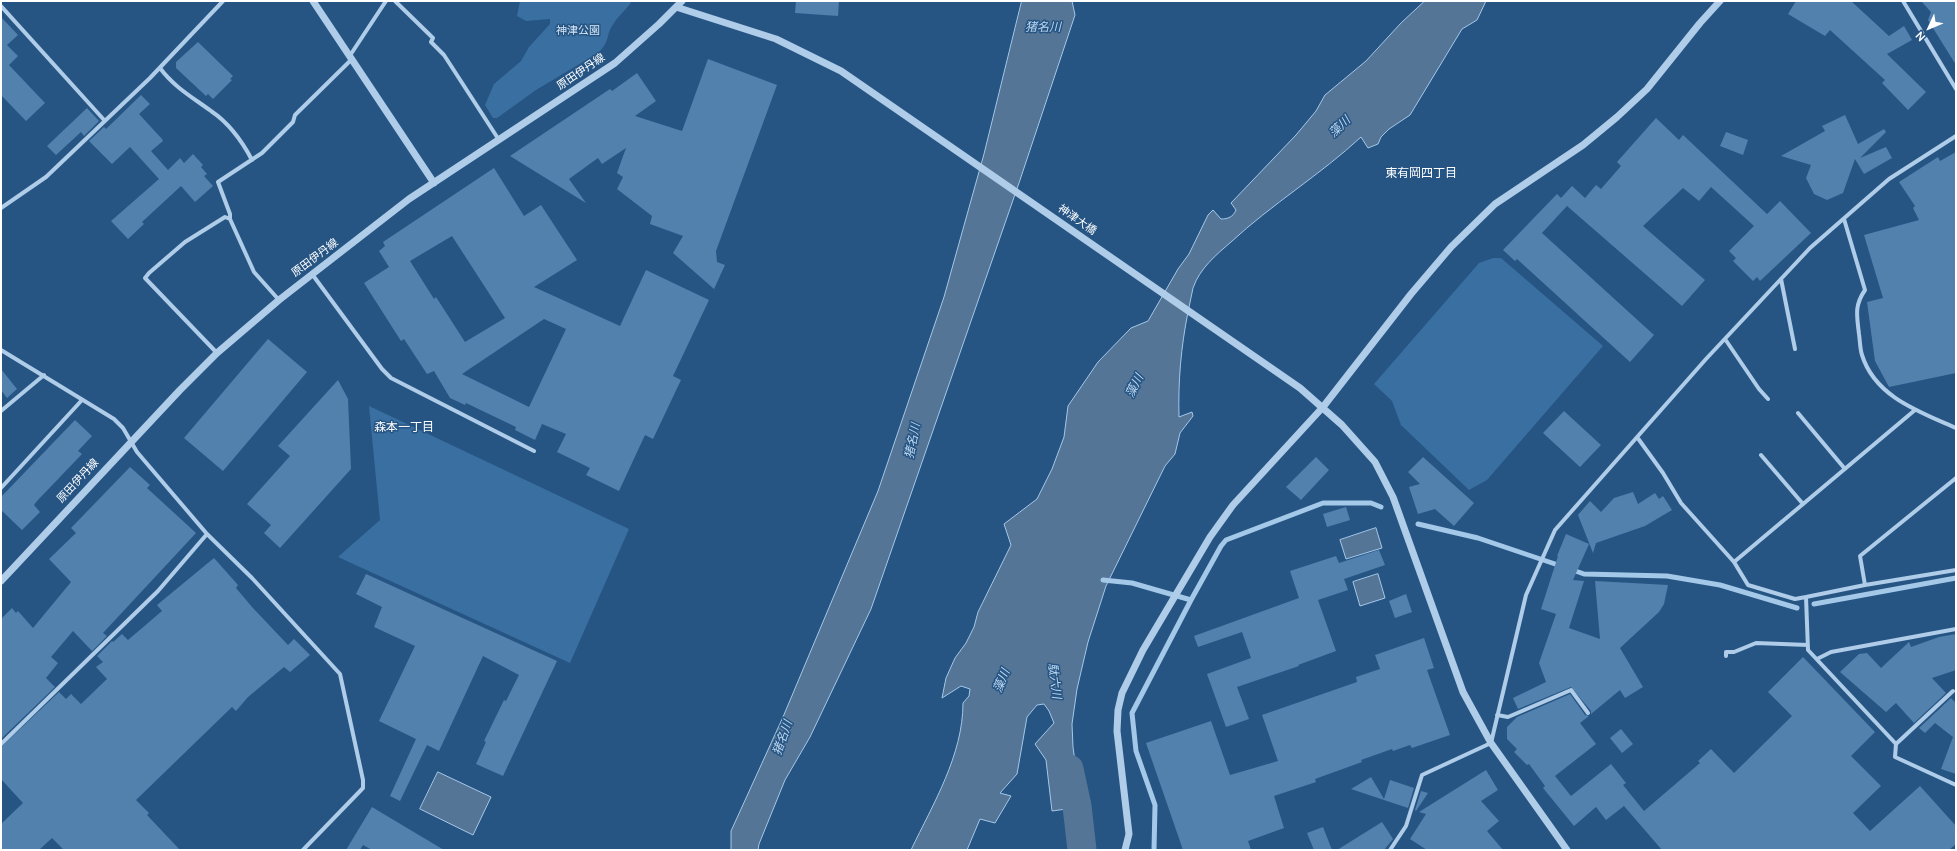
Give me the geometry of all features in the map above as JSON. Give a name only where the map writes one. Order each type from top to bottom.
[{"type":"street","points":[[1,208],[46,177],[160,68],[223,1]]},
{"type":"street","points":[[313,1],[434,183]]},
{"type":"street","points":[[279,300],[254,272],[230,219],[230,214],[218,182],[252,160],[293,122],[296,115],[350,58],[386,1]]},
{"type":"street","points":[[394,1],[432,38],[431,42],[444,55],[499,140]]},
{"type":"street","name":"原田伊丹線","points":[[1,581],[130,441],[217,353],[279,300],[409,200],[614,63],[682,1]]},
{"type":"street","points":[[1125,850],[1129,834],[1117,731],[1118,710],[1122,692],[1143,650],[1210,537],[1233,505],[1323,407],[1411,294],[1451,247],[1495,204],[1583,145],[1618,117],[1647,89],[1700,23],[1720,1]]},
{"type":"street","points":[[1903,1],[1956,88]]},
{"type":"street","points":[[1,6],[105,121]]},
{"type":"street","name":"神津大橋","points":[[676,7],[776,39],[841,71],[1300,388],[1323,407],[1362,446],[1375,462],[1386,481],[1464,692],[1491,743],[1568,850]]},
{"type":"street","points":[[160,68],[178,88],[212,111],[231,128],[252,160]]},
{"type":"street","points":[[1390,850],[1406,826],[1422,775],[1491,743],[1526,595],[1555,530],[1725,339],[1810,248],[1889,179],[1956,136]]},
{"type":"street","points":[[217,353],[146,278],[185,242],[225,217],[230,219]]},
{"type":"street","points":[[1844,219],[1865,290],[1860,298],[1856,310],[1862,354],[1873,377],[1884,390],[1915,410],[1956,428]]},
{"type":"street","points":[[311,274],[382,369],[391,378],[534,451]]},
{"type":"street","points":[[1781,279],[1795,349]]},
{"type":"street","points":[[1725,339],[1759,389],[1768,399]]},
{"type":"street","points":[[1,350],[114,419],[122,428],[137,452],[207,534],[252,578],[340,674],[363,780],[362,788],[303,850]]},
{"type":"street","points":[[1,411],[44,375]]},
{"type":"street","points":[[1,488],[82,400]]},
{"type":"street","points":[[1734,562],[1915,410]]},
{"type":"street","points":[[1798,412],[1845,469]]},
{"type":"street","points":[[1637,437],[1663,473],[1682,503],[1734,562],[1748,585],[1795,600],[1865,585],[1956,570]]},
{"type":"street","points":[[1761,455],[1803,504]]},
{"type":"street","points":[[1865,585],[1860,556],[1956,478]]},
{"type":"street","points":[[1,744],[158,591],[207,534]]},
{"type":"street","points":[[1806,597],[1808,650],[1896,744]]},
{"type":"street","points":[[1817,659],[1831,652],[1956,629]]},
{"type":"street","points":[[1726,656],[1726,652],[1734,652],[1756,643],[1808,645]]},
{"type":"street","points":[[1497,715],[1508,717],[1571,690],[1588,713]]},
{"type":"street","points":[[1953,691],[1896,744],[1895,757],[1956,785]]},
{"type":"green space","name":"神津公園","points":[[520,1],[632,1],[611,27],[605,45],[598,53],[536,90],[497,118],[493,118],[485,105],[494,84],[521,61],[529,47],[550,24],[550,19],[526,21],[517,16]]},
{"type":"green space","points":[[1493,258],[1501,258],[1603,346],[1487,480],[1469,490],[1401,425],[1392,401],[1374,384],[1479,263]]},
{"type":"green space","points":[[369,406],[629,529],[570,663],[338,557],[380,520]]},
{"type":"water","name":"猪名川","points":[[1022,1],[1072,1],[1075,15],[1020,180],[871,609],[810,737],[785,780],[759,844],[758,850],[731,850],[731,831],[783,717],[878,491],[944,297],[984,154]]},
{"type":"water","name":"藻川","points":[[1425,1],[1486,1],[1477,20],[1462,29],[1410,115],[1389,129],[1381,137],[1378,144],[1368,148],[1361,137],[1263,215],[1209,262],[1200,274],[1193,288],[1180,364],[1179,417],[1192,412],[1193,416],[1180,433],[1175,454],[1165,466],[1106,586],[1088,642],[1077,689],[1072,724],[1073,747],[1081,807],[1052,811],[1046,760],[1035,744],[1054,723],[1044,704],[1037,705],[1027,717],[1017,774],[1000,793],[1011,796],[995,823],[980,819],[967,850],[911,850],[945,779],[958,741],[962,722],[963,703],[969,696],[970,689],[961,686],[942,698],[946,678],[955,658],[966,643],[974,627],[978,612],[1011,545],[1004,524],[1037,499],[1052,469],[1064,437],[1068,406],[1098,362],[1131,328],[1148,321],[1178,269],[1189,254],[1208,215],[1213,210],[1221,219],[1232,216],[1236,210],[1231,203],[1296,135],[1316,111],[1325,95],[1366,61],[1401,23]]},
{"type":"water","points":[[1376,528],[1382,548],[1346,559],[1340,540]]},
{"type":"water","points":[[1378,574],[1385,598],[1360,606],[1353,582]]},
{"type":"water","points":[[438,772],[491,797],[473,835],[420,809]]},
{"type":"building","points":[[796,1],[839,1],[838,16],[795,13]]},
{"type":"building","points":[[1796,1],[1851,1],[1889,36],[1904,26],[1912,40],[1887,54],[1926,92],[1908,110],[1882,83],[1885,80],[1830,30],[1825,36],[1788,14]]},
{"type":"building","points":[[1921,1],[1956,1],[1956,65],[1928,20],[1931,12]]},
{"type":"building","points":[[1,17],[18,35],[7,45],[18,56],[9,65],[45,103],[26,121],[1,95]]},
{"type":"building","points":[[198,42],[233,76],[230,79],[232,80],[213,99],[208,94],[206,96],[176,68],[176,62]]},
{"type":"building","points":[[708,59],[777,85],[716,251],[717,262],[725,265],[714,289],[673,253],[683,236],[650,224],[652,216],[617,189],[623,177],[617,173],[626,148],[602,164],[598,158],[569,179],[586,203],[510,156],[610,89],[612,91],[637,73],[656,101],[635,116],[682,131]]},
{"type":"building","points":[[141,95],[150,104],[139,114],[163,141],[151,151],[168,170],[180,158],[184,163],[193,154],[203,165],[201,167],[207,174],[204,176],[213,186],[195,202],[181,186],[142,222],[144,224],[128,239],[111,221],[159,179],[130,147],[112,164],[89,141],[104,127],[106,129]]},
{"type":"building","points":[[87,108],[99,121],[84,136],[81,132],[56,155],[47,146]]},
{"type":"building","points":[[1845,115],[1858,144],[1884,129],[1886,132],[1860,158],[1886,147],[1892,158],[1864,174],[1855,159],[1843,193],[1827,200],[1814,194],[1806,178],[1811,165],[1781,156],[1825,131],[1822,126]]},
{"type":"building","points":[[1656,118],[1679,140],[1683,135],[1767,214],[1780,201],[1811,233],[1760,281],[1757,277],[1753,281],[1733,261],[1736,258],[1729,251],[1754,226],[1711,187],[1699,201],[1683,188],[1643,226],[1705,280],[1682,306],[1567,206],[1542,233],[1654,335],[1630,362],[1517,259],[1515,261],[1503,250],[1557,194],[1561,198],[1572,186],[1585,198],[1596,185],[1601,189],[1621,166],[1617,162]]},
{"type":"building","points":[[1726,132],[1748,140],[1743,155],[1720,146]]},
{"type":"building","points":[[1956,152],[1956,373],[1889,387],[1875,361],[1867,302],[1883,298],[1864,235],[1919,220],[1913,208],[1915,206],[1899,182],[1938,157],[1940,161]]},
{"type":"building","points":[[494,168],[524,216],[541,205],[577,260],[534,287],[620,326],[646,270],[709,300],[673,376],[681,380],[653,439],[645,435],[619,491],[586,475],[590,468],[557,452],[566,434],[542,424],[535,440],[515,430],[516,427],[466,403],[465,405],[450,398],[434,371],[427,374],[404,339],[401,341],[364,283],[389,267],[379,251],[385,246],[383,242]],"holes":[[[452,236],[505,318],[465,342],[436,297],[434,299],[410,261]],[[544,319],[566,329],[529,407],[462,374]]]},
{"type":"building","points":[[268,339],[307,372],[223,471],[184,438]]},
{"type":"building","points":[[1,369],[17,389],[7,398],[1,390]]},
{"type":"building","points":[[338,380],[348,399],[351,469],[280,548],[264,533],[271,525],[247,504],[290,456],[278,446]]},
{"type":"building","points":[[1564,411],[1601,445],[1580,467],[1543,433]]},
{"type":"building","points":[[75,420],[92,436],[78,451],[82,454],[34,505],[40,512],[22,530],[1,510],[1,497]]},
{"type":"building","points":[[1316,457],[1329,470],[1301,500],[1286,487]]},
{"type":"building","points":[[1423,457],[1474,503],[1454,526],[1435,509],[1418,514],[1409,487],[1420,484],[1408,472]]},
{"type":"building","points":[[130,467],[150,485],[147,488],[196,533],[103,633],[107,636],[92,651],[73,631],[51,657],[58,663],[46,678],[55,687],[1,739],[1,619],[12,608],[16,613],[18,611],[33,628],[71,582],[49,559],[76,533],[71,528]]},
{"type":"building","points":[[1633,492],[1638,504],[1655,493],[1659,499],[1663,496],[1672,510],[1645,526],[1596,543],[1593,553],[1578,515],[1590,501],[1601,512],[1614,498]]},
{"type":"building","points":[[1346,507],[1350,520],[1327,527],[1323,514]]},
{"type":"building","points":[[1566,534],[1589,544],[1573,580],[1584,581],[1569,628],[1600,639],[1595,581],[1668,585],[1664,604],[1659,612],[1620,648],[1643,687],[1625,698],[1620,690],[1591,714],[1591,711],[1571,687],[1518,709],[1513,698],[1546,682],[1539,663],[1556,614],[1541,609],[1557,556]]},
{"type":"building","points":[[1379,550],[1385,565],[1344,579],[1348,590],[1318,600],[1336,651],[1298,665],[1299,666],[1237,687],[1249,719],[1226,727],[1207,674],[1251,658],[1242,632],[1198,647],[1194,636],[1299,598],[1290,571],[1336,556],[1339,563]]},
{"type":"building","points":[[214,558],[238,585],[236,588],[252,607],[288,645],[294,639],[310,655],[290,672],[284,667],[248,697],[236,711],[232,707],[136,800],[149,813],[147,815],[180,850],[64,850],[52,838],[39,850],[1,850],[1,824],[23,803],[1,779],[1,747],[59,692],[66,699],[71,694],[81,704],[107,679],[96,667],[103,662],[97,656],[112,641],[113,642],[122,634],[128,640],[162,611],[157,605]]},
{"type":"building","points":[[366,574],[557,661],[503,776],[476,764],[486,742],[484,741],[504,700],[506,701],[519,675],[483,656],[439,751],[427,745],[400,801],[390,796],[416,739],[379,721],[415,646],[374,627],[382,607],[356,594]]},
{"type":"building","points":[[1406,594],[1412,612],[1395,618],[1389,601]]},
{"type":"building","points":[[1956,634],[1956,670],[1932,678],[1946,693],[1914,723],[1896,703],[1886,712],[1840,672],[1859,654],[1867,653],[1881,668],[1909,642],[1911,647],[1939,637]]},
{"type":"building","points":[[1424,638],[1434,668],[1427,670],[1450,735],[1412,748],[1410,745],[1393,751],[1392,749],[1361,760],[1362,762],[1315,779],[1316,782],[1274,796],[1284,828],[1248,841],[1251,850],[1183,850],[1146,743],[1211,721],[1230,775],[1278,761],[1262,715],[1357,682],[1356,677],[1380,669],[1375,655]]},
{"type":"building","points":[[1803,657],[1875,732],[1851,756],[1881,786],[1853,813],[1870,831],[1920,786],[1956,826],[1956,844],[1949,850],[1662,850],[1624,806],[1606,820],[1596,807],[1574,826],[1543,788],[1545,786],[1529,764],[1527,765],[1514,752],[1517,749],[1507,739],[1507,727],[1517,717],[1570,694],[1585,715],[1589,716],[1580,723],[1596,744],[1555,776],[1571,796],[1611,764],[1626,783],[1623,785],[1644,811],[1700,763],[1698,761],[1711,749],[1734,773],[1792,716],[1768,692]]},
{"type":"building","points":[[1951,698],[1956,703],[1956,774],[1941,769],[1953,737],[1935,723],[1925,733],[1919,728]]},
{"type":"building","points":[[1621,729],[1633,744],[1622,753],[1610,738]]},
{"type":"building","points":[[1486,770],[1498,790],[1481,801],[1499,821],[1487,831],[1503,850],[1427,850],[1410,839],[1426,814],[1419,812]]},
{"type":"building","points":[[1371,777],[1384,799],[1390,780],[1414,788],[1408,808],[1351,789]]},
{"type":"building","points":[[1421,791],[1428,793],[1416,811],[1415,810]]},
{"type":"building","points":[[372,807],[444,850],[372,850],[363,845],[360,850],[346,850]]},
{"type":"building","points":[[1382,822],[1393,839],[1384,850],[1337,850]]},
{"type":"building","points":[[1323,827],[1332,850],[1314,850],[1307,833]]},
{"type":"waterway","points":[[1103,580],[1132,583],[1191,600],[1221,546],[1226,540],[1323,503],[1371,503],[1381,507]]},
{"type":"waterway","points":[[1418,524],[1478,538],[1561,566]]},
{"type":"waterway","points":[[1570,569],[1584,574],[1667,576],[1720,585],[1797,608]]},
{"type":"waterway","points":[[1814,604],[1956,578]]},
{"type":"waterway","points":[[1154,850],[1155,805],[1136,751],[1132,713],[1191,600]]},
{"type":"waterway","name":"駄六川","points":[[1069,769],[1077,806],[1082,850]]},
{"type":"district","name":"東有岡四丁目","points":[[1421,174]]},
{"type":"district","name":"森本一丁目","points":[[404,428]]}]
